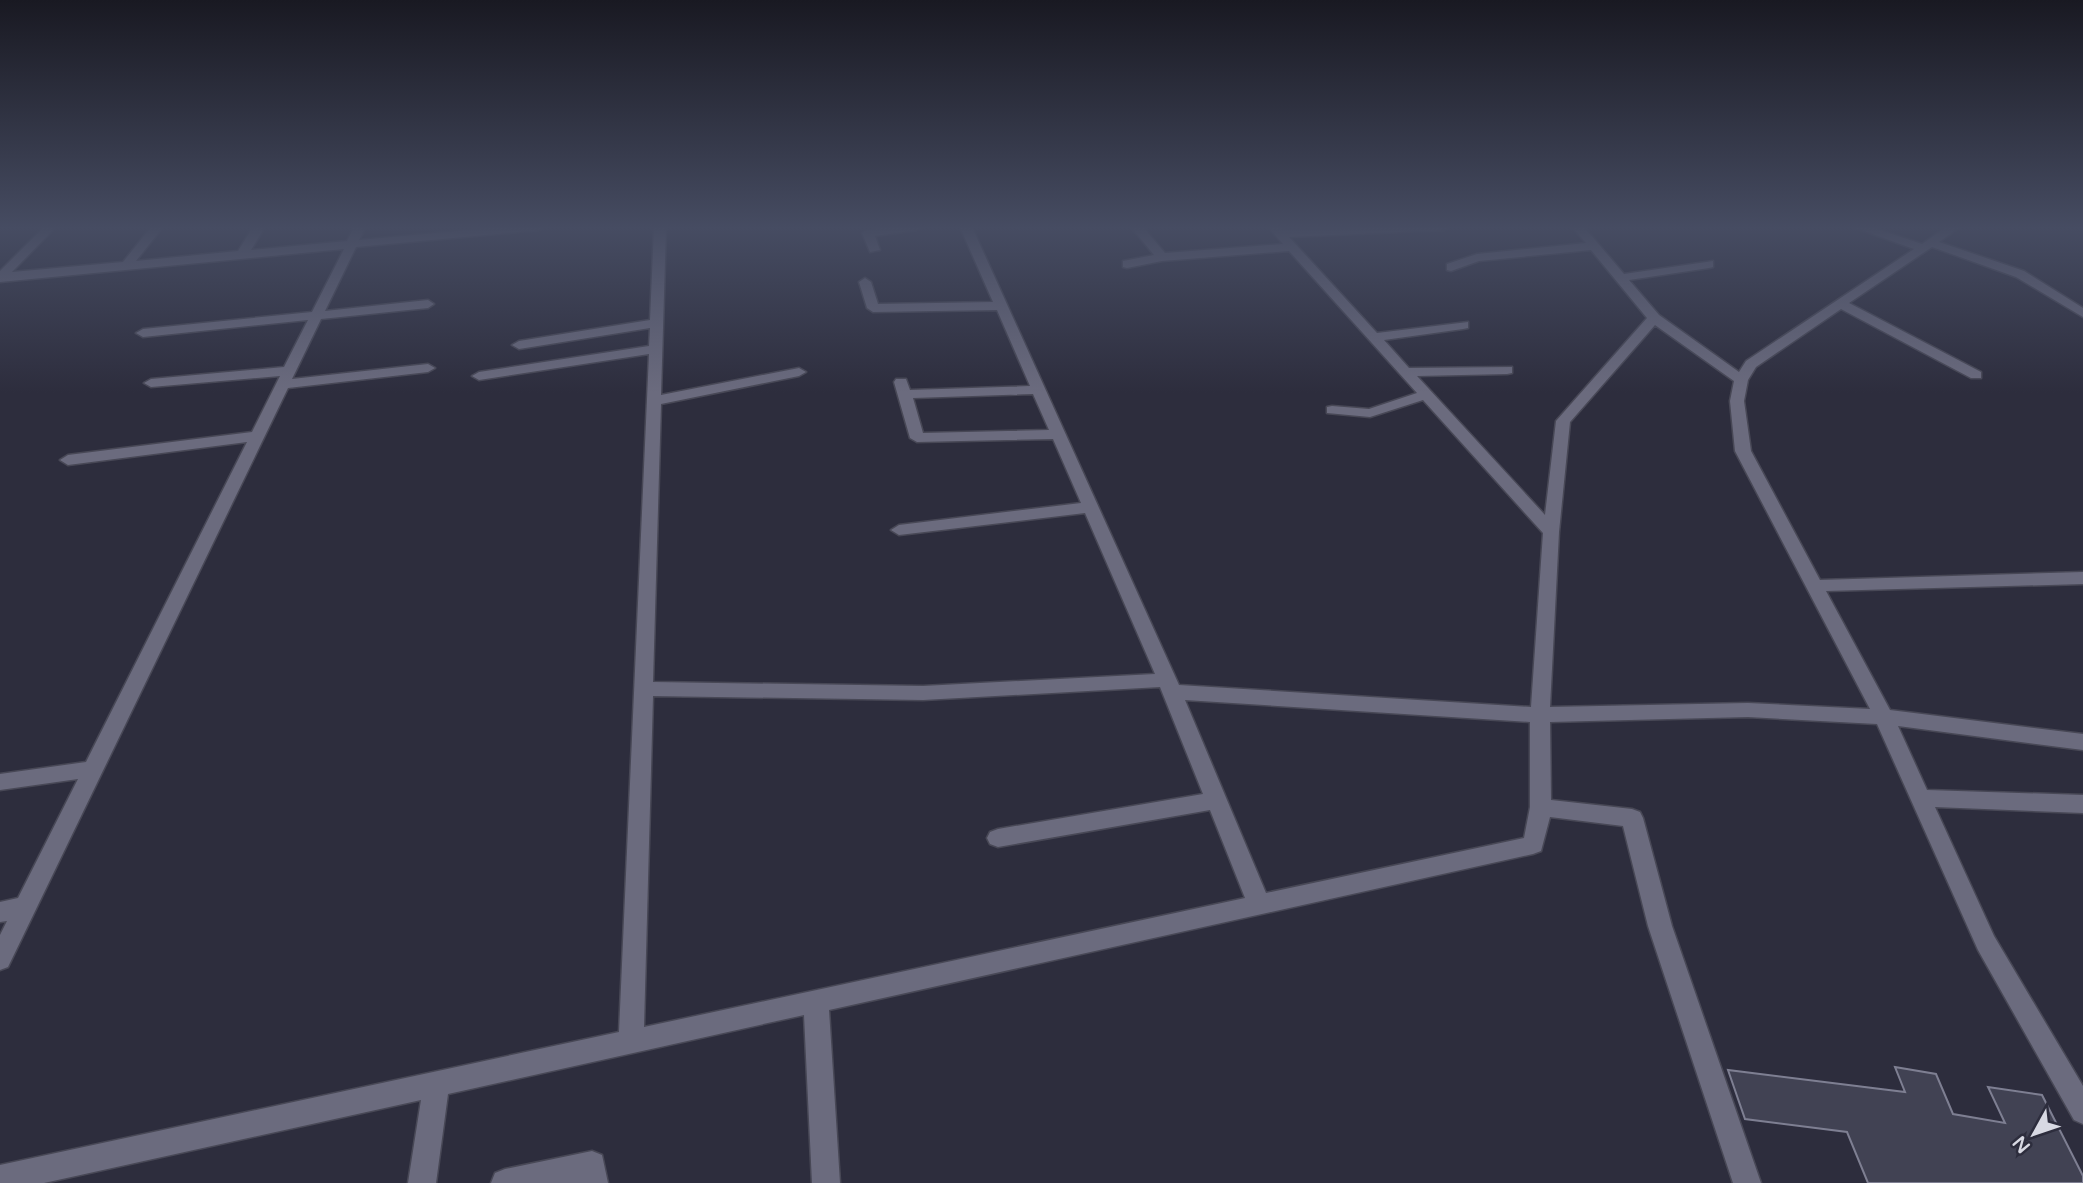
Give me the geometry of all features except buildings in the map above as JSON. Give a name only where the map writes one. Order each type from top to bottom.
[{"type":"street","points":[[0,959],[334,282]]},
{"type":"street","points":[[631,1040],[658,282]]},
{"type":"street","points":[[865,282],[873,308],[1001,306]]},
{"type":"street","points":[[990,282],[1091,507],[1259,904]]},
{"type":"street","points":[[1324,282],[1551,532]]},
{"type":"street","points":[[1625,282],[1654,318],[1741,380]]},
{"type":"street","points":[[1873,282],[1751,364],[1741,380],[1737,401],[1743,451],[1884,717],[1986,943],[2083,1111]]},
{"type":"street","points":[[2033,282],[2083,313]]},
{"type":"street","points":[[142,333],[428,304]]},
{"type":"street","points":[[1841,304],[1976,375]]},
{"type":"street","points":[[0,1179],[1534,845],[1541,807],[1541,715],[1551,532],[1563,421],[1654,318]]},
{"type":"street","points":[[519,345],[657,323]]},
{"type":"street","points":[[1374,337],[1463,325]]},
{"type":"street","points":[[479,376],[656,349]]},
{"type":"street","points":[[151,383],[286,378],[428,368]]},
{"type":"street","points":[[1406,372],[1507,370]]},
{"type":"street","points":[[654,401],[799,372]]},
{"type":"street","points":[[1039,390],[903,388],[917,438],[1058,434]]},
{"type":"street","points":[[1332,410],[1370,413],[1426,394]]},
{"type":"street","points":[[68,460],[258,436]]},
{"type":"street","points":[[899,530],[1091,507]]},
{"type":"street","points":[[1815,586],[2083,578]]},
{"type":"street","points":[[644,690],[923,693],[1167,686],[1541,715],[1748,710],[1884,717],[2083,741]]},
{"type":"street","points":[[0,782],[94,769]]},
{"type":"street","points":[[1921,799],[2083,804]]},
{"type":"street","points":[[998,838],[1215,801]]},
{"type":"street","points":[[1541,807],[1632,818],[1660,926],[1747,1183]]},
{"type":"street","points":[[0,912],[26,907]]},
{"type":"street","points":[[816,1000],[826,1183]]},
{"type":"street","points":[[422,1183],[436,1083]]},
{"type":"street","points":[[505,1183],[592,1165],[594,1183]]}]
